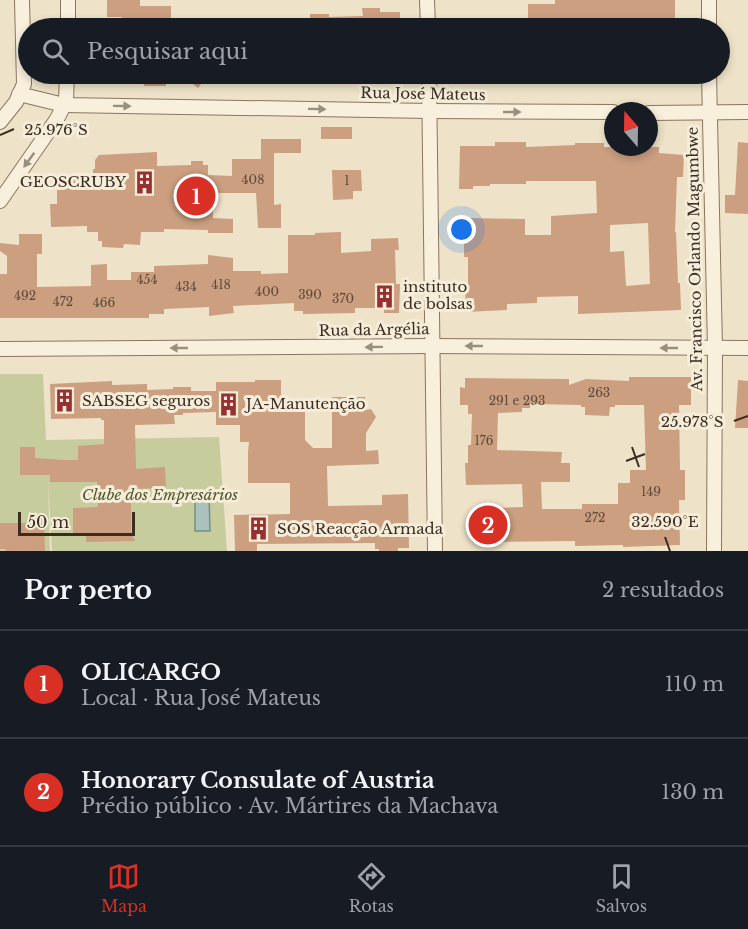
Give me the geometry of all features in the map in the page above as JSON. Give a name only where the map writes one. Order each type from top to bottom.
[{"type":"street","points":[[22,0],[22,18]]},
{"type":"street","points":[[68,0],[68,18]]},
{"type":"street","points":[[427,0],[428,18]]},
{"type":"street","points":[[709,0],[709,18]]},
{"type":"street","points":[[0,122],[16,102],[24,84]]},
{"type":"street","points":[[0,201],[57,119],[66,101],[67,84]]},
{"type":"street","points":[[429,84],[435,551]]},
{"type":"street","name":"Av. Francisco Orlando Magumbwe","points":[[709,84],[715,348],[714,551]]},
{"type":"street","name":"Rua José Mateus","points":[[19,94],[64,105],[604,112]]},
{"type":"street","points":[[658,112],[748,112]]},
{"type":"street","name":"Rua da Argélia","points":[[0,349],[432,346],[748,348]]},
{"type":"green space","name":"Clube dos Empresários","points":[[0,374],[43,374],[46,440],[219,437],[227,551],[52,551],[48,480],[50,551],[0,551]]},
{"type":"water","points":[[195,492],[209,492],[210,531],[195,531]]},
{"type":"building","points":[[107,0],[140,0],[140,6],[171,6],[171,18],[107,17]]},
{"type":"building","points":[[555,0],[675,0],[675,18],[528,18],[528,4],[555,4]]},
{"type":"building","points":[[362,8],[380,8],[380,12],[400,12],[400,18],[310,18],[310,14],[329,14],[329,17],[363,16]]},
{"type":"building","points":[[144,84],[166,84],[166,86],[144,86]]},
{"type":"building","points":[[321,127],[352,127],[352,139],[321,139]]},
{"type":"building","points":[[261,139],[301,139],[301,153],[274,153],[274,205],[281,204],[281,228],[258,228],[256,193],[213,193],[213,218],[233,219],[233,233],[164,229],[164,232],[141,232],[140,245],[124,244],[123,248],[102,247],[102,241],[98,241],[98,232],[87,232],[87,226],[51,227],[50,204],[57,204],[57,184],[63,184],[63,178],[93,177],[95,160],[99,155],[157,152],[157,166],[191,165],[191,161],[203,161],[203,165],[208,165],[208,175],[232,176],[232,159],[261,159]]},
{"type":"building","points":[[495,142],[526,142],[526,147],[604,143],[604,156],[658,156],[658,147],[659,153],[684,155],[683,177],[677,177],[675,232],[681,310],[578,314],[578,296],[537,297],[537,303],[507,304],[507,310],[466,312],[465,284],[468,284],[468,257],[464,257],[464,218],[525,219],[525,235],[551,235],[551,216],[597,213],[596,181],[526,181],[526,184],[490,184],[490,186],[473,186],[473,189],[459,189],[460,146],[495,146]],"holes":[[[648,223],[650,284],[626,286],[624,251],[610,252],[610,225]]]},
{"type":"building","points":[[738,142],[748,143],[748,214],[725,213],[725,195],[735,195]]},
{"type":"building","points":[[332,170],[361,170],[362,191],[353,191],[353,199],[333,200]]},
{"type":"building","points":[[341,232],[341,253],[371,251],[371,239],[398,238],[399,250],[395,250],[396,284],[400,284],[399,313],[384,313],[384,308],[355,308],[355,313],[303,314],[303,311],[294,311],[294,303],[233,306],[234,313],[209,316],[209,307],[164,309],[164,314],[149,314],[149,318],[0,318],[0,274],[7,274],[7,256],[0,251],[0,243],[19,245],[19,234],[42,234],[42,254],[37,254],[37,287],[91,286],[91,265],[107,264],[107,280],[131,280],[131,272],[154,272],[154,266],[208,264],[208,255],[233,258],[233,271],[261,271],[261,274],[288,273],[288,235]]},
{"type":"building","points":[[629,377],[691,377],[691,405],[679,405],[680,470],[685,470],[685,500],[679,500],[680,545],[623,547],[623,545],[575,546],[575,541],[472,542],[472,509],[523,507],[522,484],[466,485],[465,463],[468,463],[468,445],[471,445],[472,414],[468,414],[468,405],[460,405],[460,387],[465,388],[465,378],[569,379],[569,385],[586,379],[629,381]],"holes":[[[530,404],[585,407],[585,415],[609,416],[610,407],[615,407],[615,405],[644,405],[646,470],[630,470],[630,483],[618,483],[618,504],[582,504],[582,509],[542,509],[541,482],[570,482],[570,463],[561,463],[562,452],[497,450],[498,413],[522,412],[522,408],[530,408]]]},
{"type":"building","points":[[255,380],[281,380],[281,408],[305,407],[305,440],[313,448],[332,448],[332,397],[365,397],[365,410],[371,409],[376,417],[366,433],[366,451],[378,450],[379,464],[327,466],[328,506],[382,505],[382,495],[408,494],[409,548],[398,548],[398,551],[379,551],[375,549],[375,543],[257,544],[257,551],[235,551],[234,515],[290,514],[290,483],[248,483],[249,442],[240,442],[240,425],[216,425],[216,412],[174,415],[175,424],[135,425],[136,469],[165,467],[166,488],[131,489],[131,532],[135,541],[86,542],[86,535],[73,535],[73,508],[98,507],[97,482],[50,482],[50,475],[20,475],[20,447],[35,447],[35,458],[78,460],[78,446],[104,444],[104,420],[101,418],[51,419],[50,384],[112,381],[112,385],[147,384],[147,390],[191,387],[191,391],[216,391],[216,382],[255,382]]},
{"type":"building","points":[[738,380],[748,381],[748,428],[735,428]]},
{"type":"building","points":[[0,523],[44,523],[45,551],[0,549]]},
{"type":"place","name":"GEOSCRUBY","points":[[144,182]]},
{"type":"place","name":"OLICARGO","points":[[196,196]]},
{"type":"place","name":"instituto de bolsas","points":[[385,296]]},
{"type":"place","name":"SABSEG seguros","points":[[64,401]]},
{"type":"place","name":"JA-Manutenção","points":[[228,404]]},
{"type":"place","name":"Honorary Consulate of Austria","points":[[488,525]]},
{"type":"place","name":"SOS Reacção Armada","points":[[259,529]]}]
